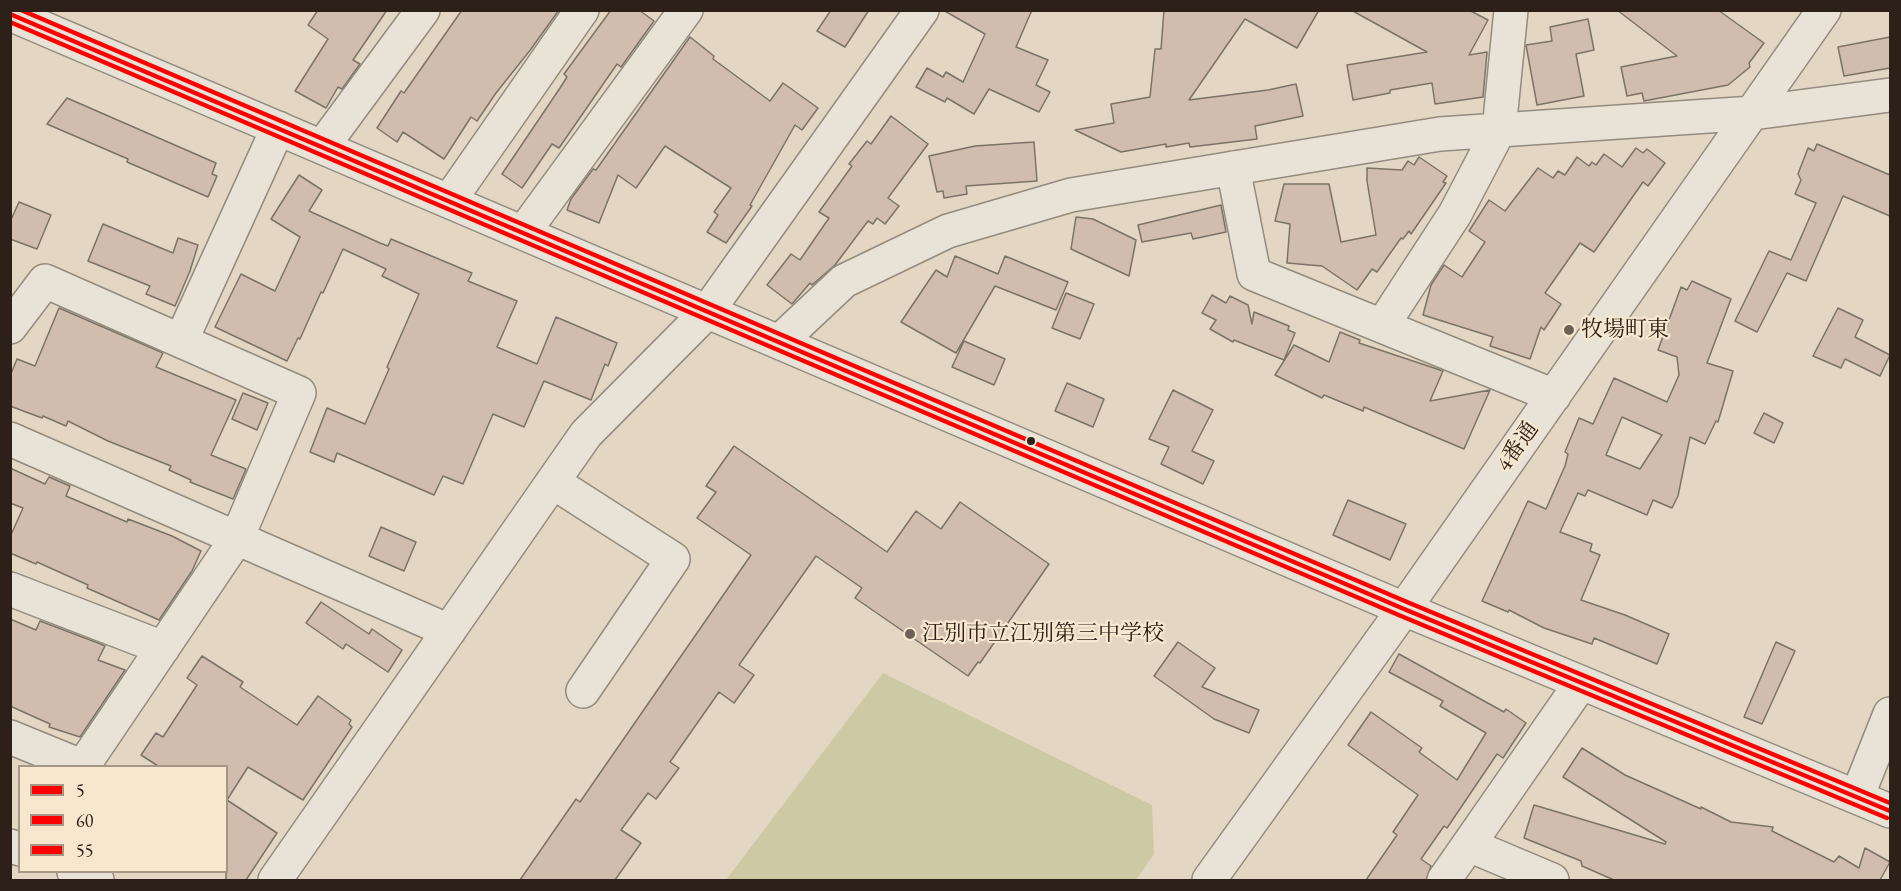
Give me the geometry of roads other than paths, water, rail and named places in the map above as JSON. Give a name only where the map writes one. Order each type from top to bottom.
[{"type":"street","points":[[322,147],[423,10]]},
{"type":"street","points":[[449,201],[582,10]]},
{"type":"street","points":[[523,233],[686,10]]},
{"type":"street","points":[[275,880],[586,434],[707,312],[922,10]]},
{"type":"street","points":[[1382,326],[1455,214],[1499,130],[1511,10]]},
{"type":"street","name":"4番通","points":[[1209,880],[1404,609],[1824,10]]},
{"type":"street","points":[[15,17],[1404,609],[1890,811]]},
{"type":"street","points":[[779,342],[844,281],[948,231],[1071,195],[1440,134],[1753,113],[1890,94]]},
{"type":"street","points":[[181,341],[278,128]]},
{"type":"street","points":[[1233,168],[1254,274],[1554,396]]},
{"type":"street","points":[[10,327],[45,281],[299,393],[237,538],[83,765]]},
{"type":"street","points":[[10,439],[449,631]]},
{"type":"street","points":[[553,482],[673,559],[583,691]]},
{"type":"street","points":[[10,589],[163,648]]},
{"type":"street","points":[[1444,880],[1581,683]]},
{"type":"street","points":[[1857,797],[1890,714]]},
{"type":"street","points":[[10,737],[80,765]]},
{"type":"street","points":[[1468,845],[1552,880]]},
{"type":"street","points":[[77,873],[97,880]]},
{"type":"place","name":"牧場町東","points":[[1569,330]]},
{"type":"place","name":"江別市立江別第三中学校","points":[[910,634]]}]
